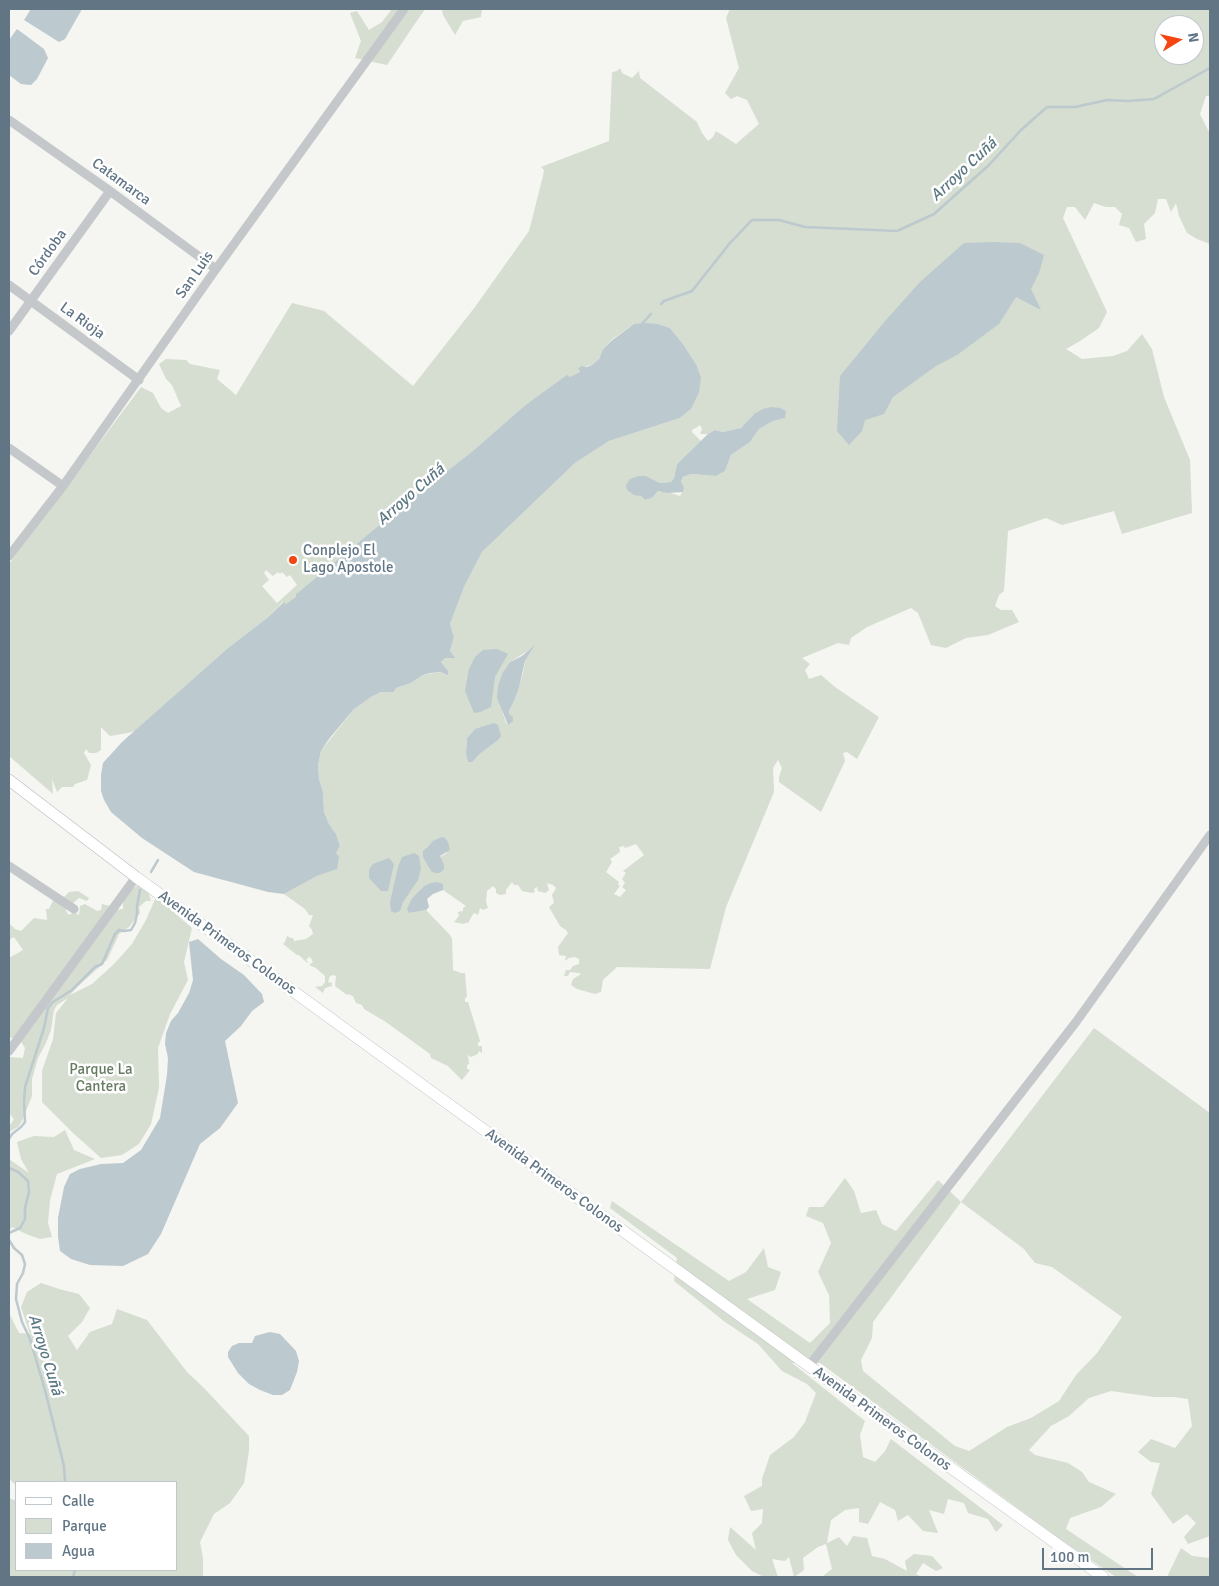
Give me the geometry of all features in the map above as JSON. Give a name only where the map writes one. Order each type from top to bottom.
[{"type":"street","name":"San Luis","points":[[9,556],[63,486],[216,269],[404,9]]},
{"type":"street","name":"Catamarca","points":[[9,120],[216,269]]},
{"type":"street","name":"Córdoba","points":[[9,331],[110,191]]},
{"type":"street","name":"La Rioja","points":[[9,285],[139,380]]},
{"type":"street","points":[[9,448],[63,486]]},
{"type":"street","name":"Avenida Primeros Colonos","points":[[10,783],[136,877],[809,1366],[1103,1577]]},
{"type":"street","points":[[809,1366],[1076,1022],[1210,835]]},
{"type":"street","points":[[9,866],[74,909]]},
{"type":"street","points":[[9,1051],[136,877]]},
{"type":"green space","points":[[392,9],[425,9],[387,65],[355,58],[361,41],[350,13],[357,11],[369,30],[382,22]]},
{"type":"green space","points":[[442,9],[482,9],[481,17],[463,21],[455,35],[443,15]]},
{"type":"green space","points":[[730,9],[1210,9],[1210,96],[1206,96],[1200,114],[1210,134],[1210,244],[1187,233],[1179,216],[1176,203],[1171,212],[1166,199],[1158,199],[1155,213],[1144,224],[1146,239],[1136,242],[1129,228],[1119,225],[1122,214],[1115,207],[1106,207],[1094,203],[1085,220],[1075,207],[1067,207],[1063,218],[1107,312],[1099,328],[1066,349],[1082,359],[1113,356],[1127,351],[1142,334],[1152,349],[1164,397],[1190,460],[1192,513],[1122,534],[1114,511],[1062,525],[1046,518],[1008,531],[1004,591],[999,595],[995,606],[1001,610],[1012,610],[1019,622],[988,635],[966,638],[946,648],[931,645],[918,613],[911,608],[867,627],[851,638],[849,645],[838,643],[802,658],[810,664],[805,670],[809,679],[821,675],[835,687],[879,717],[857,759],[847,752],[843,753],[845,761],[821,812],[779,782],[782,768],[778,760],[773,768],[774,792],[726,907],[710,969],[617,967],[603,980],[601,992],[595,994],[577,989],[571,985],[573,979],[581,974],[570,972],[568,976],[564,976],[566,970],[570,970],[573,966],[579,964],[579,959],[575,957],[565,961],[566,956],[559,955],[558,947],[568,933],[560,926],[549,907],[554,903],[552,895],[556,888],[553,885],[547,883],[549,890],[545,893],[538,891],[537,887],[534,889],[535,892],[532,893],[522,891],[518,885],[514,885],[512,882],[506,890],[506,894],[500,895],[496,893],[496,889],[493,886],[487,891],[486,902],[488,908],[483,910],[480,908],[478,915],[473,914],[468,923],[464,924],[454,922],[459,916],[458,912],[463,911],[463,908],[466,906],[443,890],[443,884],[430,883],[424,886],[412,898],[409,913],[426,910],[450,935],[452,939],[453,970],[465,973],[467,997],[465,1002],[468,1002],[480,1041],[478,1046],[482,1046],[482,1053],[479,1051],[478,1054],[471,1057],[468,1055],[469,1064],[467,1069],[470,1070],[462,1080],[448,1066],[431,1058],[430,1054],[386,1022],[364,1009],[362,1005],[356,1003],[353,996],[347,995],[335,986],[336,976],[330,976],[328,982],[332,983],[332,986],[325,988],[323,993],[315,987],[322,986],[325,982],[325,976],[309,965],[313,962],[311,958],[309,957],[306,960],[307,963],[283,944],[287,936],[293,938],[294,941],[306,939],[313,934],[309,926],[313,915],[309,915],[305,909],[284,894],[317,876],[336,869],[336,853],[340,846],[324,812],[323,792],[319,779],[318,765],[321,751],[353,710],[371,697],[381,692],[394,692],[396,688],[411,683],[423,675],[448,671],[441,662],[450,651],[454,637],[450,624],[464,587],[482,552],[575,463],[609,441],[680,418],[691,409],[696,364],[670,328],[658,324],[634,324],[611,340],[603,349],[599,359],[592,365],[578,368],[580,372],[523,407],[474,450],[297,593],[297,597],[286,604],[283,602],[267,618],[228,648],[135,731],[110,736],[101,727],[101,750],[96,753],[89,753],[86,749],[84,753],[91,765],[87,780],[75,784],[73,787],[62,787],[57,792],[52,779],[53,794],[9,756],[9,564],[141,387],[153,393],[161,408],[168,413],[181,406],[172,385],[166,379],[159,364],[166,359],[186,360],[190,364],[220,370],[217,379],[236,395],[292,303],[324,311],[413,386],[475,307],[529,231],[543,176],[544,170],[541,167],[609,141],[612,72],[620,68],[622,73],[632,78],[639,71],[640,78],[697,122],[708,141],[716,131],[736,144],[759,124],[747,100],[737,96],[731,99],[725,93],[739,68],[726,18]],"holes":[[[754,414],[785,418],[773,421],[759,429],[750,442],[731,455],[725,471],[716,476],[691,474],[683,477],[681,481],[684,489],[680,496],[658,491],[652,498],[645,500],[641,496],[646,476],[660,483],[671,482],[674,478],[677,464],[701,441],[692,432],[693,429],[700,425],[702,429],[700,434],[708,434],[715,430],[723,432],[741,428]],[[266,570],[273,576],[278,572],[280,574],[282,572],[287,577],[290,575],[297,585],[277,603],[262,586],[269,580],[264,573]],[[534,647],[525,661],[515,699],[509,711],[513,720],[508,725],[502,711],[503,672],[510,662]],[[475,729],[497,741],[478,757],[468,762],[466,754],[467,738]],[[441,837],[447,853],[440,857],[444,864],[433,872],[423,857],[426,847]],[[636,844],[644,855],[623,871],[626,873],[622,879],[625,883],[622,887],[626,890],[620,897],[614,894],[620,886],[619,882],[606,872],[612,862],[610,859],[620,852],[619,847],[624,846],[625,848]]]},
{"type":"green space","name":"Parque La Cantera","points":[[142,882],[148,891],[151,901],[146,901],[139,907],[140,913],[129,927],[119,934],[107,960],[70,995],[92,984],[132,944],[146,920],[156,897],[192,928],[184,962],[188,980],[170,1014],[158,1048],[159,1088],[151,1124],[139,1144],[122,1155],[101,1158],[42,1102],[42,1071],[53,1039],[56,1013],[68,998],[57,1005],[54,1010],[51,1030],[38,1058],[32,1079],[32,1096],[22,1121],[18,1127],[9,1132],[9,1124],[14,1119],[9,1113],[9,1057],[23,1058],[25,1048],[20,1040],[9,1037],[9,958],[23,950],[14,937],[9,940],[9,923],[15,929],[21,931],[34,918],[47,920],[46,909],[49,909],[53,901],[51,893],[64,897],[69,892],[78,891],[89,898],[87,901],[79,898],[70,906],[65,905],[69,915],[74,912],[79,915],[80,906],[85,904],[97,911],[101,910],[102,904],[109,906],[109,911],[123,909],[123,899],[128,892]]},
{"type":"green space","points":[[1094,1028],[1210,1113],[1210,1536],[1188,1544],[1184,1537],[1196,1523],[1187,1514],[1173,1524],[1151,1494],[1160,1463],[1151,1462],[1138,1452],[1151,1439],[1175,1448],[1192,1426],[1188,1399],[1154,1397],[1111,1391],[1089,1398],[1069,1416],[1051,1426],[1029,1450],[1035,1455],[1068,1463],[1082,1472],[1089,1482],[1116,1494],[1101,1507],[1070,1518],[1066,1529],[1138,1577],[1116,1577],[1057,1537],[820,1363],[792,1363],[865,1421],[860,1435],[863,1457],[875,1462],[885,1451],[891,1439],[1003,1525],[996,1532],[988,1519],[968,1513],[964,1503],[948,1499],[944,1514],[929,1510],[938,1533],[923,1531],[908,1515],[898,1521],[895,1510],[880,1502],[868,1524],[859,1522],[859,1508],[845,1510],[831,1520],[827,1543],[839,1537],[847,1546],[853,1536],[867,1538],[872,1556],[885,1559],[907,1571],[905,1561],[914,1554],[932,1556],[943,1568],[936,1571],[923,1563],[916,1574],[922,1577],[822,1577],[832,1569],[826,1544],[818,1547],[803,1558],[804,1570],[794,1577],[789,1557],[785,1561],[772,1559],[778,1577],[764,1577],[752,1571],[736,1555],[728,1540],[730,1527],[756,1550],[752,1533],[762,1523],[763,1509],[751,1511],[744,1496],[762,1486],[762,1479],[770,1455],[794,1437],[805,1422],[816,1393],[807,1384],[782,1371],[758,1344],[725,1322],[674,1281],[677,1258],[610,1208],[612,1201],[729,1281],[746,1272],[764,1248],[768,1267],[781,1272],[775,1290],[747,1299],[810,1343],[830,1323],[829,1295],[818,1272],[831,1243],[823,1223],[806,1216],[809,1207],[823,1207],[845,1178],[854,1191],[861,1213],[876,1210],[882,1224],[896,1231],[938,1180],[961,1202]],"holes":[[[961,1202],[1024,1249],[1035,1263],[1052,1267],[1122,1317],[1097,1353],[1076,1375],[1059,1401],[1031,1418],[1007,1427],[969,1451],[955,1446],[863,1371],[861,1360],[872,1338],[873,1322]]]},
{"type":"green space","points":[[65,1130],[74,1150],[95,1159],[57,1174],[50,1200],[48,1223],[52,1237],[40,1239],[12,1227],[9,1231],[9,1159],[29,1173],[21,1159],[17,1142],[34,1136],[54,1137]]},
{"type":"green space","points":[[41,1283],[79,1294],[90,1308],[82,1322],[68,1336],[77,1350],[90,1332],[112,1324],[117,1309],[147,1320],[187,1372],[249,1436],[249,1451],[244,1483],[230,1503],[214,1514],[200,1542],[203,1558],[203,1577],[9,1577],[9,1498],[15,1501],[15,1571],[178,1571],[178,1481],[15,1481],[15,1484],[9,1479],[9,1313],[19,1333],[30,1334],[21,1307],[27,1292]]},
{"type":"green space","points":[[1181,1548],[1192,1556],[1210,1558],[1210,1577],[1167,1577]]},
{"type":"water","points":[[31,9],[82,9],[65,39],[59,42],[24,20]]},
{"type":"water","points":[[17,29],[44,49],[48,58],[37,79],[31,85],[21,84],[9,75],[9,40]]},
{"type":"water","points":[[964,243],[1020,243],[1044,255],[1039,273],[1031,289],[1041,310],[1016,297],[999,324],[957,355],[936,366],[893,397],[884,414],[865,420],[862,431],[849,445],[837,431],[840,376],[920,282]]},
{"type":"water","points":[[646,323],[670,328],[696,364],[701,378],[699,392],[691,409],[680,418],[609,441],[575,463],[482,552],[464,587],[450,624],[454,637],[450,651],[455,658],[445,658],[441,662],[448,671],[448,675],[441,672],[423,675],[411,683],[396,688],[394,692],[381,692],[371,697],[353,710],[329,739],[321,751],[318,765],[319,779],[323,792],[324,812],[340,846],[336,853],[339,857],[337,869],[317,876],[284,894],[268,892],[194,872],[142,838],[111,812],[101,791],[101,775],[103,763],[122,742],[228,648],[267,618],[284,602],[286,604],[296,597],[296,594],[474,450],[523,407],[567,375],[570,377],[580,372],[578,368],[592,365],[599,359],[603,349],[611,341],[634,324]]},
{"type":"water","points":[[771,407],[786,411],[785,418],[773,421],[759,429],[750,442],[731,455],[725,471],[716,476],[691,474],[683,477],[681,481],[684,488],[683,492],[667,493],[658,491],[652,498],[645,500],[641,496],[634,495],[627,490],[626,485],[630,479],[639,476],[646,476],[660,483],[671,482],[674,478],[677,464],[708,434],[715,430],[723,432],[741,428],[754,414]]},
{"type":"water","points":[[535,645],[525,661],[519,687],[509,711],[513,721],[508,725],[497,698],[498,686],[503,672],[510,662],[522,656]]},
{"type":"water","points":[[497,649],[508,654],[495,677],[491,707],[474,713],[465,691],[469,669],[475,657],[483,650]]},
{"type":"water","points":[[494,723],[498,725],[501,736],[472,762],[468,762],[466,754],[467,738],[475,729]]},
{"type":"water","points":[[441,837],[445,838],[448,842],[450,850],[440,856],[444,869],[440,873],[436,873],[432,872],[428,866],[423,857],[423,851],[433,841]]},
{"type":"water","points":[[414,853],[419,856],[421,869],[418,880],[403,902],[400,911],[395,913],[391,911],[390,902],[398,867],[402,857]]},
{"type":"water","points":[[389,858],[394,864],[388,891],[381,891],[369,878],[369,870],[373,864]]},
{"type":"water","points":[[437,882],[443,884],[443,890],[427,899],[429,907],[426,910],[409,913],[407,909],[412,898],[424,886]]},
{"type":"water","points":[[198,939],[221,959],[244,975],[262,994],[264,1002],[252,1011],[241,1026],[225,1041],[238,1103],[220,1128],[200,1144],[161,1234],[148,1254],[123,1266],[90,1265],[71,1259],[60,1251],[58,1237],[58,1218],[64,1187],[70,1174],[80,1169],[101,1164],[123,1163],[141,1150],[160,1118],[167,1075],[166,1033],[171,1021],[178,1013],[189,993],[193,980],[189,942]]},
{"type":"water","points":[[270,1332],[280,1334],[296,1351],[299,1361],[290,1390],[282,1395],[273,1395],[249,1384],[238,1373],[228,1357],[228,1352],[232,1346],[239,1343],[252,1343],[255,1336]]},
{"type":"waterway","name":"Arroyo Cuñá","points":[[661,304],[664,301],[692,291],[730,243],[752,220],[779,220],[805,227],[897,231],[934,214],[989,165],[1021,130],[1047,107],[1075,107],[1107,100],[1154,99],[1210,68]]},
{"type":"waterway","name":"Arroyo Cuñá","points":[[640,326],[651,314]]},
{"type":"waterway","name":"Arroyo Cuñá","points":[[151,872],[158,860]]},
{"type":"waterway","name":"Arroyo Cuñá","points":[[9,1139],[25,1122],[25,1087],[44,1028],[48,1008],[53,1002],[72,990],[95,967],[102,964],[115,934],[119,930],[131,930],[135,923],[140,890]]},
{"type":"waterway","name":"Arroyo Cuñá","points":[[9,1168],[18,1172],[28,1181],[29,1192],[25,1208],[25,1219],[20,1228],[9,1233],[9,1235]]},
{"type":"waterway","name":"Arroyo Cuñá","points":[[9,1240],[22,1255],[25,1264],[17,1284],[16,1299],[45,1390],[64,1466],[65,1481]]},
{"type":"waterway","name":"Arroyo Cuñá","points":[[73,1577],[75,1571]]},
{"type":"place","name":"Conplejo El Lago Apostole","points":[[293,560]]}]
